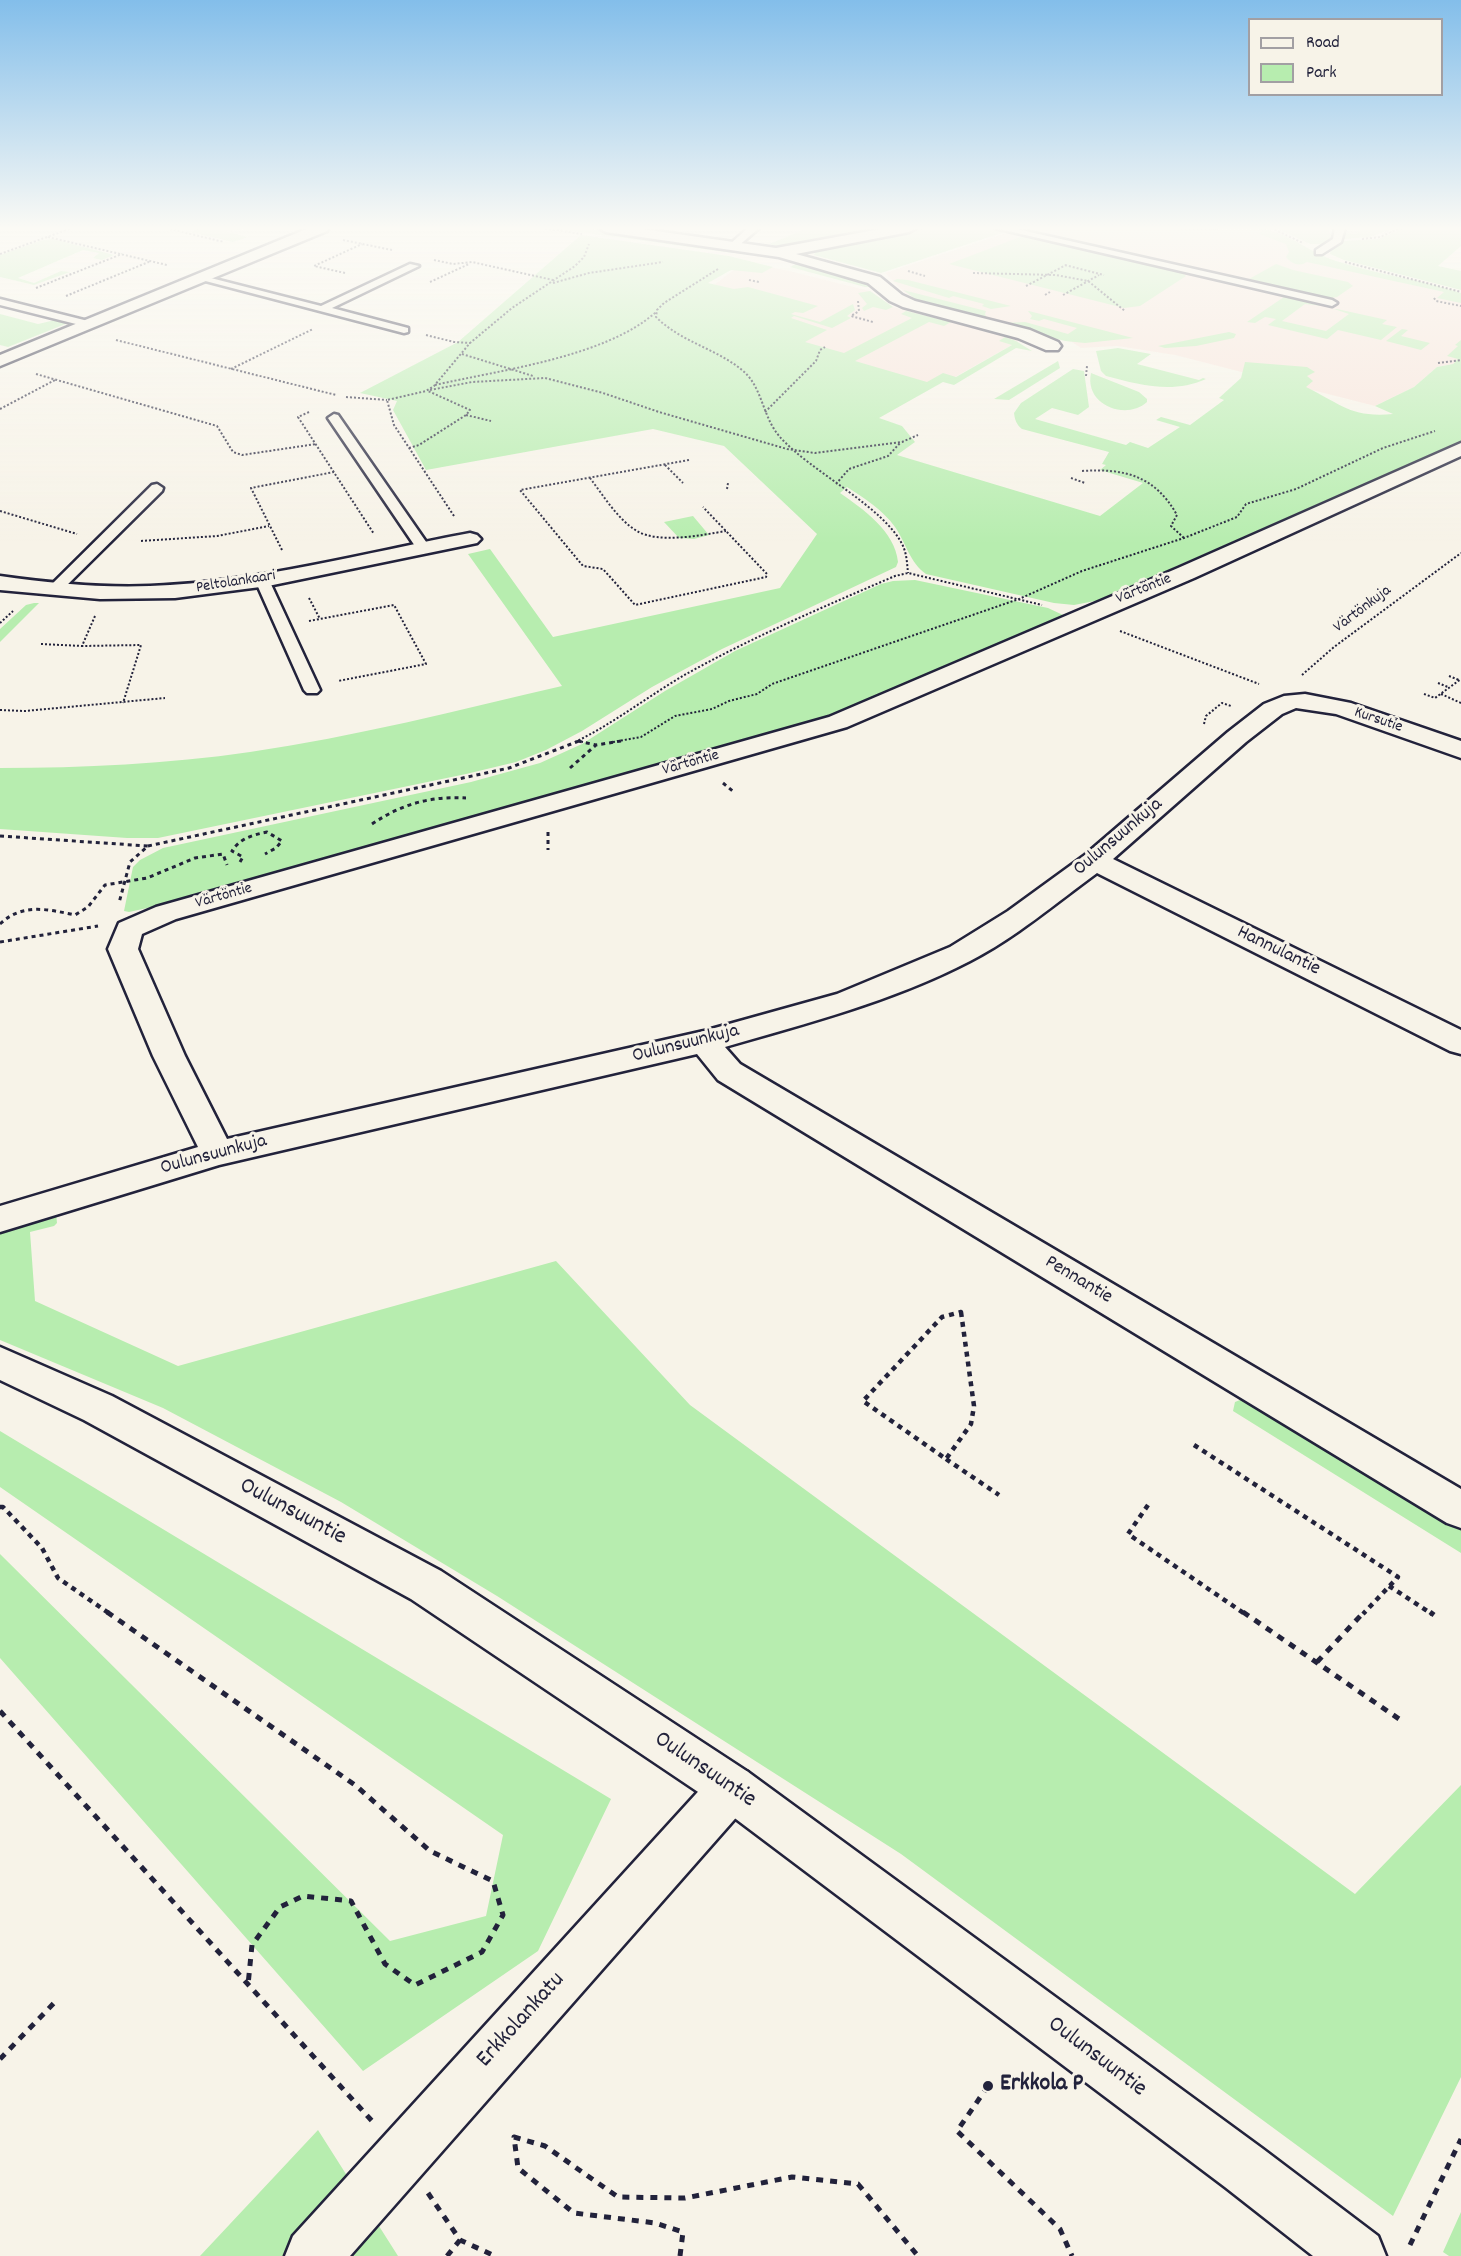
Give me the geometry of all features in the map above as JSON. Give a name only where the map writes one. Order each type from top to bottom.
[{"type":"street","points":[[0,361],[66,333]]},
{"type":"street","points":[[1021,333],[1052,346]]},
{"type":"street","name":"Värtöntie","points":[[129,928],[166,914],[838,722],[1214,561],[1461,449]]},
{"type":"street","name":"Peltolankaari","points":[[0,583],[54,590],[155,592],[198,590],[262,580],[470,539]]},
{"type":"street","name":"Kursutie","points":[[1299,701],[1342,708],[1461,750]]},
{"type":"street","name":"Oulunsuunkuja","points":[[0,1219],[218,1153],[704,1042],[848,1001],[960,954],[1018,917],[1095,861],[1238,736],[1274,709],[1299,701]]},
{"type":"street","points":[[1435,741],[1461,721]]},
{"type":"street","name":"Hannulantie","points":[[1095,861],[1461,1043]]},
{"type":"street","points":[[129,928],[123,949],[169,1056],[218,1153]]},
{"type":"street","name":"Pennantie","points":[[704,1042],[729,1072],[1461,1510]]},
{"type":"street","name":"Oulunsuuntie","points":[[0,1363],[99,1408],[426,1585],[732,1788],[1244,2168],[1358,2256]]},
{"type":"street","name":"Erkkolankatu","points":[[313,2256],[732,1788]]},
{"type":"lane","points":[[334,418],[424,549]]},
{"type":"lane","points":[[54,590],[157,488]]},
{"type":"lane","points":[[262,580],[311,688]]},
{"type":"path","points":[[230,369],[304,333]]},
{"type":"path","points":[[418,333],[454,342],[470,343]]},
{"type":"path","points":[[426,391],[434,386],[470,343],[482,333]]},
{"type":"path","points":[[434,386],[605,342],[623,333]]},
{"type":"path","points":[[674,333],[732,362],[753,380],[765,412],[776,432],[794,451],[886,521],[903,548],[908,562],[908,573]]},
{"type":"path","points":[[108,337],[138,347],[347,397],[387,400],[472,382],[537,377]]},
{"type":"path","points":[[765,412],[816,361],[820,350],[825,347]]},
{"type":"path","points":[[462,354],[537,377],[603,393],[659,412],[794,451],[825,453],[902,442],[918,435]]},
{"type":"path","points":[[1438,363],[1461,360]]},
{"type":"path","points":[[1086,376],[1087,366]]},
{"type":"path","points":[[36,374],[217,426],[233,452],[242,455],[316,444]]},
{"type":"path","points":[[0,409],[56,379]]},
{"type":"path","points":[[409,448],[419,446],[466,416],[470,410],[426,391]]},
{"type":"path","points":[[387,400],[394,425],[470,539]]},
{"type":"path","points":[[466,416],[491,421]]},
{"type":"path","points":[[578,741],[596,745],[641,737],[675,716],[712,709],[729,701],[757,694],[772,684],[1019,599],[1082,571],[1184,538],[1237,517],[1246,504],[1296,489],[1383,448],[1439,429]]},
{"type":"path","points":[[836,484],[849,469],[888,456],[902,442]]},
{"type":"path","points":[[689,460],[520,490],[583,566],[603,570],[635,605],[766,577],[767,574],[703,507]]},
{"type":"path","points":[[665,464],[683,483]]},
{"type":"path","points":[[1082,471],[1113,470],[1150,482],[1168,498],[1177,515],[1171,526],[1214,561]]},
{"type":"path","points":[[285,557],[251,488],[334,472]]},
{"type":"path","points":[[589,478],[638,532],[663,537],[693,537],[726,531]]},
{"type":"path","points":[[1071,478],[1085,483]]},
{"type":"path","points":[[727,489],[728,483]]},
{"type":"path","points":[[0,511],[54,530],[108,536]]},
{"type":"path","points":[[139,541],[218,536],[269,526]]},
{"type":"path","name":"Värtönkuja","points":[[1299,701],[1302,676],[1334,647],[1461,553]]},
{"type":"path","points":[[0,836],[148,846],[499,771],[578,741],[660,689],[730,650],[880,580],[908,573],[1019,599],[1082,617],[1299,701]]},
{"type":"path","points":[[307,593],[320,619]]},
{"type":"path","points":[[283,626],[394,604],[426,664],[311,688]]},
{"type":"path","points":[[82,646],[99,608]]},
{"type":"path","points":[[41,644],[141,645],[123,703]]},
{"type":"path","points":[[1449,676],[1460,680]]},
{"type":"path","points":[[1424,694],[1435,698],[1460,680]]},
{"type":"path","points":[[1438,683],[1449,688]]},
{"type":"path","points":[[1440,694],[1461,703]]},
{"type":"path","points":[[0,710],[25,711],[165,698]]},
{"type":"path","points":[[562,775],[596,745]]},
{"type":"path","points":[[370,826],[394,809],[438,795],[473,798]]},
{"type":"path","points":[[236,864],[242,861],[243,856],[232,852],[235,845],[247,836],[267,832],[282,842],[276,848],[257,856]]},
{"type":"path","points":[[129,928],[118,917],[123,882],[130,862],[148,846]]},
{"type":"path","points":[[0,924],[8,915],[37,906],[75,915],[88,907],[105,885],[145,878],[214,852],[224,854],[225,864],[231,867]]},
{"type":"path","points":[[264,861],[279,854]]},
{"type":"path","points":[[243,866],[250,858]]},
{"type":"path","points":[[0,942],[96,926],[129,928]]},
{"type":"path","points":[[946,1459],[971,1424],[974,1406],[962,1312],[942,1317],[863,1401],[946,1459],[999,1495]]},
{"type":"path","points":[[1194,1445],[1398,1577],[1317,1662]]},
{"type":"path","points":[[1148,1505],[1128,1534],[1402,1720]]},
{"type":"path","points":[[0,1507],[3,1507],[42,1548],[57,1578],[355,1785],[430,1851],[493,1881],[503,1915],[482,1952],[415,1985],[385,1964],[351,1901],[303,1896],[280,1907],[252,1945],[248,1985]]},
{"type":"path","points":[[1389,1586],[1434,1615]]},
{"type":"path","points":[[0,1711],[402,2154],[460,2240],[495,2256]]},
{"type":"path","points":[[0,2059],[56,2002]]},
{"type":"path","points":[[988,2086],[957,2132],[1060,2229],[1072,2256]]},
{"type":"path","points":[[680,2256],[683,2232],[655,2223],[574,2213],[518,2168],[514,2137],[545,2146],[618,2197],[685,2198],[792,2177],[858,2184],[918,2256]]},
{"type":"path","points":[[1410,2246],[1461,2139]]},
{"type":"path","points":[[447,2256],[460,2240]]},
{"type":"shaded area","points":[[746,333],[1033,333],[955,377],[922,384]]},
{"type":"shaded area","points":[[1034,333],[1461,333],[1461,357],[1453,364],[1437,367],[1414,387],[1375,406],[1175,355],[1117,346],[1081,348],[1072,342]]},
{"type":"green space","points":[[0,333],[42,333],[8,347],[0,345]]},
{"type":"green space","points":[[468,333],[821,333],[805,342],[844,353],[882,333],[908,333],[855,361],[927,382],[943,373],[956,377],[1012,345],[999,341],[1005,337],[1032,351],[1016,348],[954,385],[943,382],[879,418],[902,426],[915,442],[897,455],[1100,516],[1143,483],[1100,470],[1106,465],[1102,464],[1109,452],[1022,429],[1017,424],[1014,415],[1021,403],[1073,369],[1084,371],[1089,407],[1078,415],[1052,408],[1035,419],[1126,445],[1130,442],[1148,448],[1180,427],[1156,420],[1161,417],[1190,425],[1224,400],[1219,398],[1241,378],[1245,362],[1307,367],[1315,372],[1307,376],[1313,381],[1306,387],[1356,412],[1393,414],[1375,406],[1414,387],[1437,367],[1453,364],[1458,359],[1447,356],[1461,340],[1461,441],[1100,600],[1074,605],[1054,603],[926,574],[912,559],[899,533],[885,515],[847,487],[840,493],[876,522],[891,540],[896,551],[898,562],[896,567],[722,649],[652,687],[582,731],[546,750],[516,762],[466,774],[158,838],[0,829],[0,768],[188,760],[250,752],[367,731],[562,686],[468,554],[490,549],[553,637],[780,588],[817,534],[724,446],[653,429],[426,470],[393,410],[397,401],[360,393],[458,342]]},
{"type":"green space","points":[[1036,333],[1115,333],[1133,338],[1085,343],[1065,341]]},
{"type":"green space","points":[[1223,333],[1236,334],[1234,338],[1196,346],[1165,348],[1158,346]]},
{"type":"green space","points":[[1303,333],[1334,333],[1327,339]]},
{"type":"green space","points":[[1352,333],[1389,333],[1381,340]]},
{"type":"green space","points":[[1396,333],[1404,333],[1401,336],[1430,343],[1421,350],[1386,341]]},
{"type":"green space","points":[[1118,348],[1151,354],[1137,364],[1199,380],[1206,379],[1194,384],[1169,387],[1144,385],[1106,376],[1101,371],[1096,351]]},
{"type":"green space","points":[[1058,361],[1060,368],[1009,400],[994,399]]},
{"type":"green space","points":[[1091,373],[1139,392],[1147,399],[1147,402],[1138,408],[1128,410],[1108,407],[1094,394]]},
{"type":"green space","points":[[693,516],[709,535],[694,539],[679,538],[664,522]]},
{"type":"green space","points":[[915,580],[1048,608],[1063,615],[1057,620],[896,690],[811,722],[161,905],[124,911],[133,867],[140,860],[163,848],[471,782],[540,763],[582,744],[665,691],[735,651],[881,584]]},
{"type":"green space","points":[[39,603],[0,642],[0,629],[26,605]]},
{"type":"green space","points":[[56,1213],[57,1223],[54,1226],[30,1232],[35,1301],[178,1366],[556,1261],[690,1405],[1355,1894],[1461,1785],[1461,2077],[1393,2216],[901,1854],[497,1596],[341,1502],[163,1408],[0,1340],[0,1230]]},
{"type":"green space","points":[[1245,1398],[1461,1528],[1461,1553],[1233,1411],[1235,1402]]},
{"type":"green space","points":[[0,1431],[611,1799],[538,1951],[363,2071],[0,1658],[0,1554],[390,1941],[486,1916],[503,1835],[0,1487]]},
{"type":"green space","points":[[318,2130],[398,2256],[200,2256]]},
{"type":"green space","points":[[1461,2212],[1461,2256],[1449,2256],[1443,2252]]},
{"type":"place","name":"Erkkola P","points":[[988,2086]]}]
